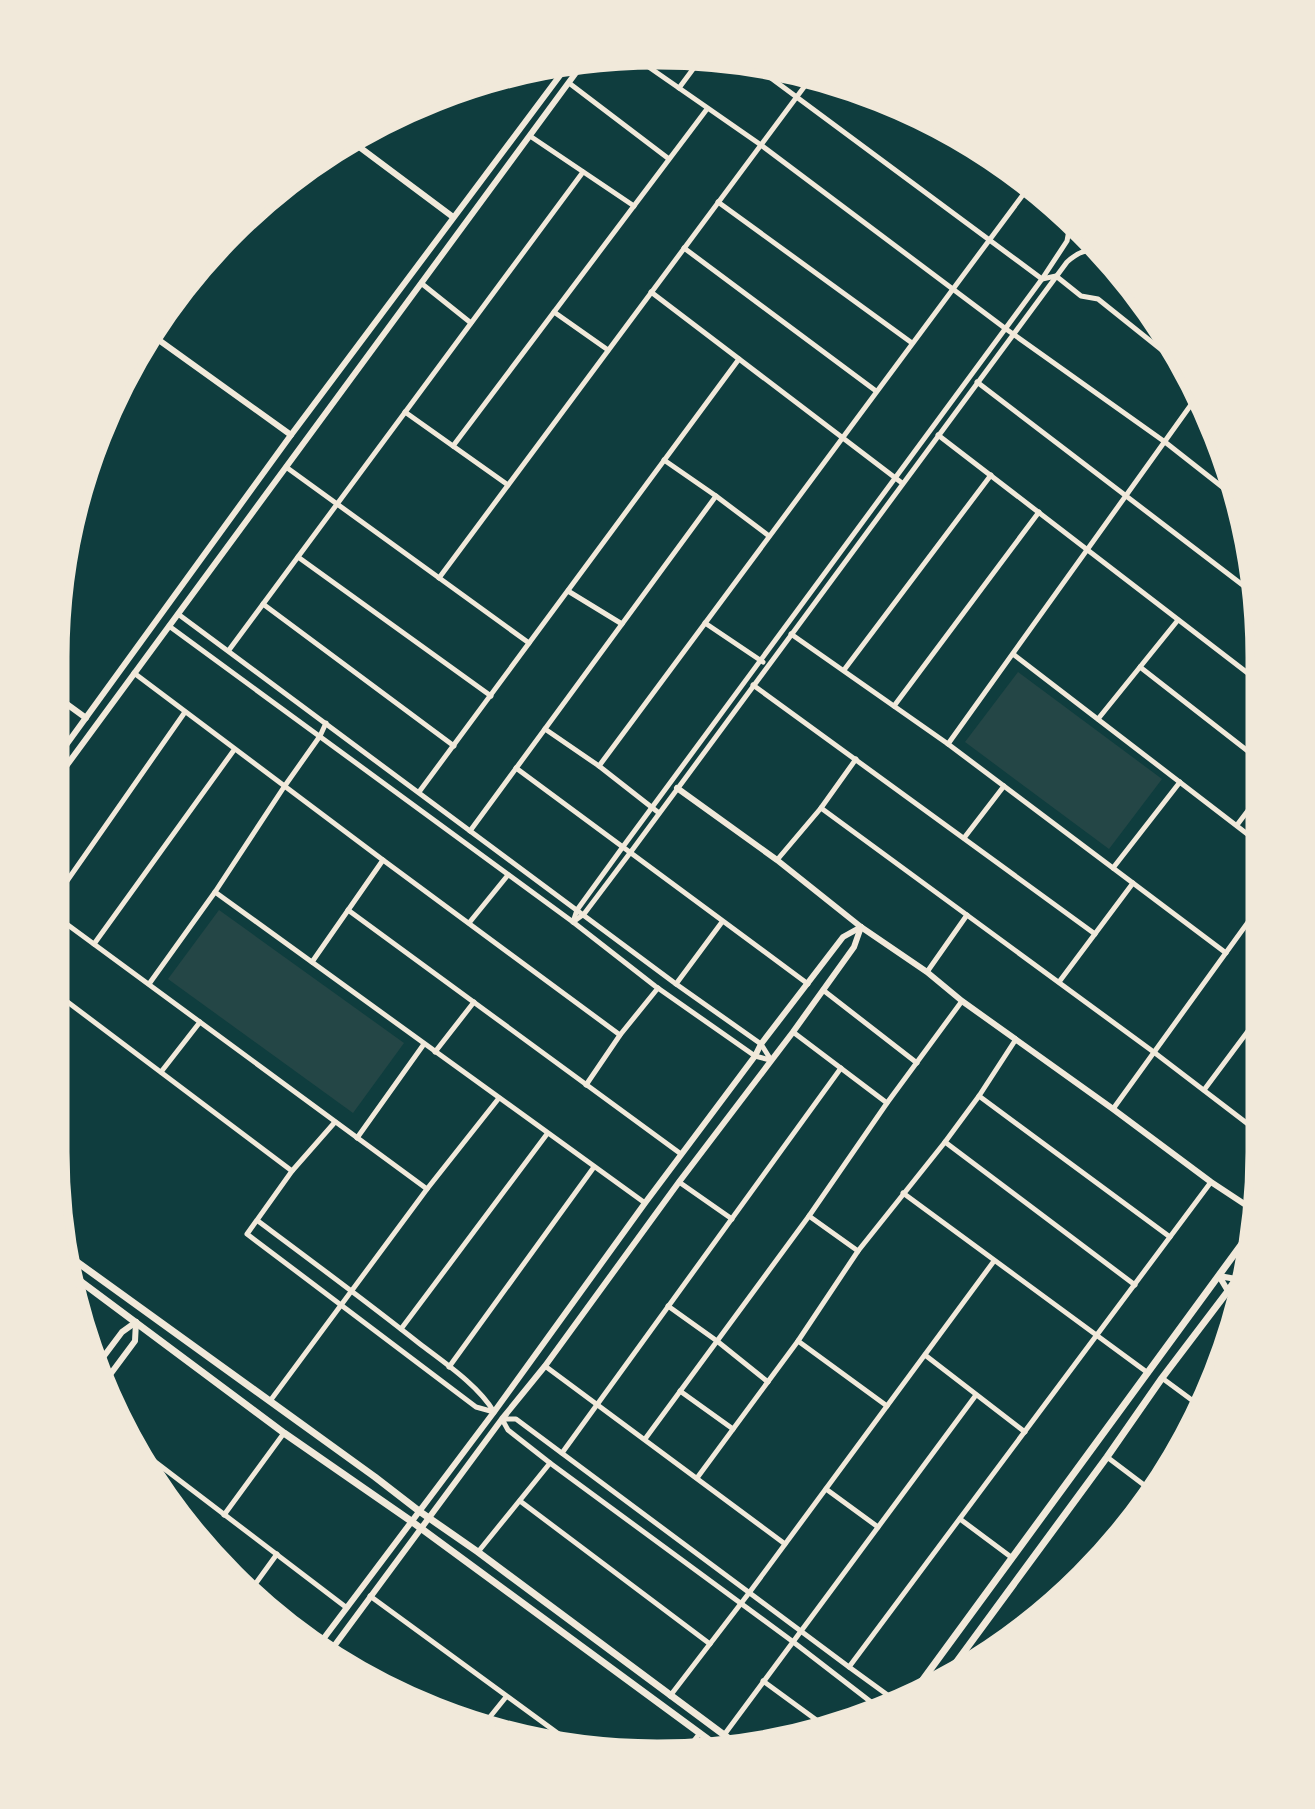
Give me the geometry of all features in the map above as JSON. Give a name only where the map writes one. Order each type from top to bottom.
[{"type":"main road","points":[[920,1683],[1243,1243]]},
{"type":"main road","points":[[75,1260],[478,1552],[730,1740]]},
{"type":"main road","points":[[960,1661],[1236,1279]]},
{"type":"main road","points":[[79,1280],[284,1433],[411,1521],[711,1741]]},
{"type":"street","points":[[646,65],[761,145],[1006,329],[1165,442],[1226,489]]},
{"type":"street","points":[[679,89],[696,66]]},
{"type":"street","points":[[65,766],[578,70]]},
{"type":"street","points":[[65,746],[291,435],[562,73]]},
{"type":"street","points":[[767,75],[1042,279],[1056,276]]},
{"type":"street","points":[[569,83],[669,159]]},
{"type":"street","points":[[439,578],[807,84]]},
{"type":"street","points":[[453,446],[707,109]]},
{"type":"street","points":[[530,136],[634,206]]},
{"type":"street","points":[[358,146],[453,218]]},
{"type":"street","points":[[229,650],[583,172]]},
{"type":"street","points":[[599,766],[1025,192]]},
{"type":"street","points":[[718,202],[912,343]]},
{"type":"street","points":[[573,922],[578,910],[622,848],[1042,279],[1067,241],[1069,231]]},
{"type":"street","points":[[684,248],[876,391]]},
{"type":"street","points":[[573,922],[584,914],[630,853],[1056,276],[1078,253],[1088,251]]},
{"type":"street","points":[[1056,276],[1081,296],[1098,299],[1166,353]]},
{"type":"street","points":[[421,283],[471,323]]},
{"type":"street","points":[[652,292],[902,483]]},
{"type":"street","points":[[554,312],[608,350]]},
{"type":"street","points":[[158,339],[291,435]]},
{"type":"street","points":[[419,792],[739,359]]},
{"type":"street","points":[[977,382],[1246,588]]},
{"type":"street","points":[[948,744],[1193,404]]},
{"type":"street","points":[[405,412],[508,485]]},
{"type":"street","points":[[938,435],[1250,675]]},
{"type":"street","points":[[664,460],[769,536]]},
{"type":"street","points":[[286,467],[529,643]]},
{"type":"street","points":[[844,670],[992,475]]},
{"type":"street","points":[[470,831],[716,496]]},
{"type":"street","points":[[894,706],[1039,512]]},
{"type":"street","points":[[298,557],[491,696]]},
{"type":"street","points":[[568,591],[622,624]]},
{"type":"street","points":[[263,604],[454,746]]},
{"type":"street","points":[[161,612],[178,614],[229,650],[676,984],[761,1044],[771,1060]]},
{"type":"street","points":[[161,612],[169,626],[573,922],[658,988],[755,1056],[771,1060]]},
{"type":"street","points":[[1098,719],[1178,620]]},
{"type":"street","points":[[705,623],[768,666]]},
{"type":"street","points":[[791,634],[948,744],[1226,953]]},
{"type":"street","points":[[1013,654],[1250,836]]},
{"type":"street","points":[[1140,667],[1250,753]]},
{"type":"street","points":[[134,673],[620,1035]]},
{"type":"street","points":[[753,685],[1095,934]]},
{"type":"street","points":[[65,704],[86,719]]},
{"type":"street","points":[[65,883],[185,712]]},
{"type":"street","points":[[149,985],[215,892],[320,736],[326,723]]},
{"type":"street","points":[[545,729],[599,766],[659,813]]},
{"type":"street","points":[[94,944],[234,750]]},
{"type":"street","points":[[777,860],[821,808],[856,759]]},
{"type":"street","points":[[516,768],[808,984]]},
{"type":"street","points":[[1112,868],[1180,782]]},
{"type":"street","points":[[964,838],[1003,786]]},
{"type":"street","points":[[677,788],[777,860],[861,927],[927,972],[962,1001],[1247,1206]]},
{"type":"street","points":[[821,808],[1155,1053],[1250,1126]]},
{"type":"street","points":[[1237,825],[1250,808]]},
{"type":"street","points":[[312,962],[383,860]]},
{"type":"street","points":[[469,923],[508,875]]},
{"type":"street","points":[[1059,982],[1133,883]]},
{"type":"street","points":[[215,892],[645,1203]]},
{"type":"street","points":[[348,910],[681,1154]]},
{"type":"street","points":[[927,972],[967,915]]},
{"type":"street","points":[[1113,1109],[1250,919]]},
{"type":"street","points":[[676,984],[722,922]]},
{"type":"street","points":[[65,923],[427,1189]]},
{"type":"street","points":[[323,1640],[494,1412],[755,1056],[761,1044],[843,937],[861,927]]},
{"type":"street","points":[[333,1647],[793,1032],[854,947],[861,927]]},
{"type":"street","points":[[586,1084],[620,1035],[658,988]]},
{"type":"street","points":[[823,990],[917,1063]]},
{"type":"street","points":[[65,1001],[292,1171]]},
{"type":"street","points":[[645,1439],[809,1216],[887,1102],[962,1001]]},
{"type":"street","points":[[435,1052],[474,1002]]},
{"type":"street","points":[[161,1072],[200,1022]]},
{"type":"street","points":[[1203,1090],[1250,1028]]},
{"type":"street","points":[[793,1032],[887,1102]]},
{"type":"street","points":[[697,1478],[798,1341],[858,1251],[979,1096],[1016,1039]]},
{"type":"street","points":[[357,1138],[424,1044]]},
{"type":"street","points":[[562,1453],[841,1068]]},
{"type":"street","points":[[979,1096],[1171,1237]]},
{"type":"street","points":[[270,1401],[427,1189],[499,1098]]},
{"type":"street","points":[[335,1122],[292,1171],[247,1234],[476,1407],[494,1412]]},
{"type":"street","points":[[401,1329],[547,1134]]},
{"type":"street","points":[[945,1142],[1135,1285]]},
{"type":"street","points":[[449,1367],[594,1167]]},
{"type":"street","points":[[679,1182],[732,1219]]},
{"type":"street","points":[[849,1667],[1212,1182]]},
{"type":"street","points":[[903,1193],[1147,1373]]},
{"type":"street","points":[[809,1216],[858,1251]]},
{"type":"street","points":[[258,1222],[449,1367],[487,1400],[494,1412]]},
{"type":"street","points":[[670,1696],[994,1261]]},
{"type":"street","points":[[1219,1276],[1236,1279]]},
{"type":"street","points":[[1219,1276],[1232,1295]]},
{"type":"street","points":[[668,1306],[768,1382]]},
{"type":"street","points":[[102,1358],[122,1332],[136,1322]]},
{"type":"street","points":[[109,1376],[135,1341],[136,1322]]},
{"type":"street","points":[[798,1341],[887,1406]]},
{"type":"street","points":[[925,1355],[1025,1432]]},
{"type":"street","points":[[545,1366],[785,1544]]},
{"type":"street","points":[[1162,1378],[1194,1402]]},
{"type":"street","points":[[680,1391],[733,1429]]},
{"type":"street","points":[[724,1735],[976,1395]]},
{"type":"street","points":[[502,1419],[516,1419],[890,1696]]},
{"type":"street","points":[[502,1419],[508,1430],[550,1463],[873,1703]]},
{"type":"street","points":[[224,1515],[284,1433]]},
{"type":"street","points":[[1107,1457],[1146,1487]]},
{"type":"street","points":[[150,1458],[347,1608]]},
{"type":"street","points":[[478,1552],[550,1463]]},
{"type":"street","points":[[826,1489],[878,1527]]},
{"type":"street","points":[[520,1501],[710,1644]]},
{"type":"street","points":[[960,1519],[1011,1557]]},
{"type":"street","points":[[254,1585],[276,1554]]},
{"type":"street","points":[[370,1597],[556,1735]]},
{"type":"street","points":[[763,1681],[819,1722]]},
{"type":"street","points":[[488,1719],[506,1697]]},
{"type":"street","points":[[692,1743],[700,1733]]},
{"type":"shaded area","points":[[1018,672],[1162,779],[1109,849],[965,742]]},
{"type":"shaded area","points":[[219,910],[404,1043],[353,1113],[168,979]]}]
